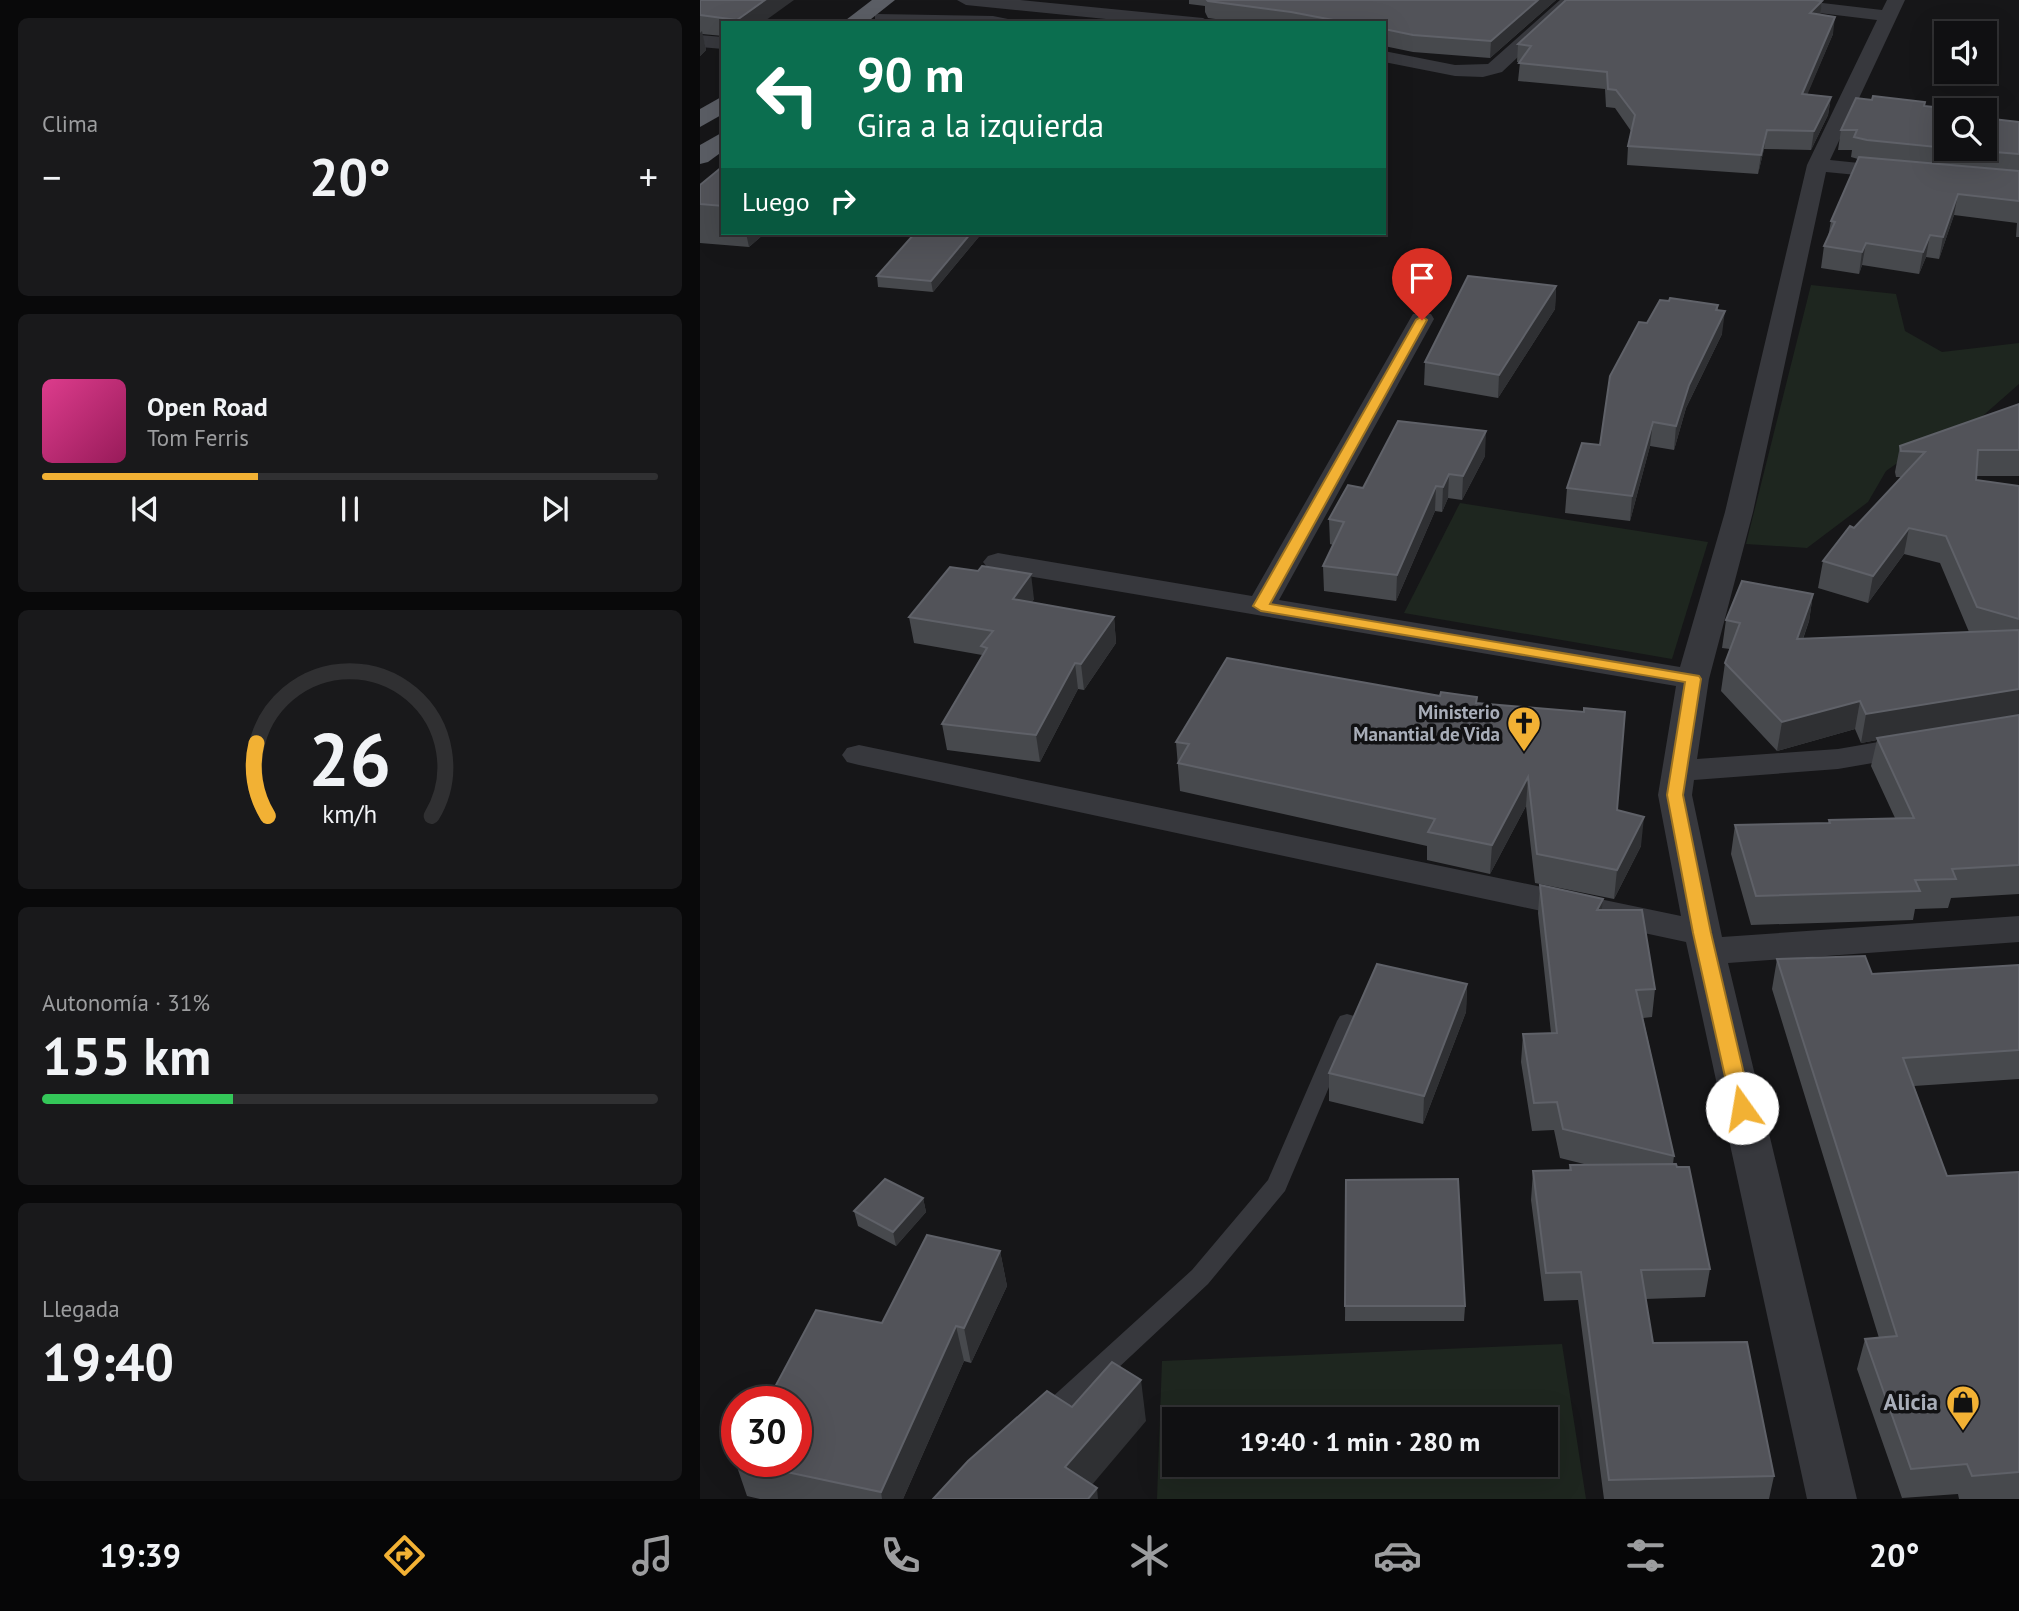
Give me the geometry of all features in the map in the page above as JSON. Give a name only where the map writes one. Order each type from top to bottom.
[{"type":"highway","points":[[830,21],[857,0]]},
{"type":"highway","points":[[857,21],[900,0]]},
{"type":"highway","points":[[700,120],[721,104]]},
{"type":"street","points":[[966,0],[1182,21]]},
{"type":"street","points":[[1386,56],[1470,72],[1486,72],[1495,68],[1570,0]]},
{"type":"street","points":[[1754,0],[1891,8],[1817,165],[1739,512],[1693,679],[1675,795],[1704,942],[1832,1499]]},
{"type":"street","points":[[700,41],[721,43]]},
{"type":"street","points":[[1817,165],[1925,175]]},
{"type":"street","points":[[1261,606],[1422,320]]},
{"type":"street","points":[[998,562],[1693,679]]},
{"type":"street","points":[[1678,771],[1838,760],[1945,741]]},
{"type":"street","points":[[859,755],[1704,942],[2019,929]]},
{"type":"lane","points":[[878,13],[1008,21]]},
{"type":"lane","points":[[1030,1434],[1199,1277],[1277,1185],[1347,1021]]},
{"type":"shaded area","points":[[1811,285],[1896,294],[1905,331],[1942,352],[2019,343],[2019,384],[1977,421],[1924,444],[1886,471],[1868,502],[1807,548],[1746,544]]},
{"type":"shaded area","points":[[1460,503],[1708,542],[1672,659],[1404,613]]},
{"type":"shaded area","points":[[1562,1344],[1586,1499],[1157,1499],[1162,1361]]},
{"type":"building","points":[[700,0],[765,0],[737,20],[700,15]]},
{"type":"building","points":[[1538,0],[1491,41],[1413,35],[1386,29],[1386,21],[1338,21],[1208,1]]},
{"type":"building","points":[[1566,0],[1822,1],[1810,13],[1835,17],[1802,94],[1831,97],[1814,131],[1767,130],[1761,155],[1628,146],[1635,115],[1616,90],[1608,89],[1607,72],[1519,63],[1531,46],[1518,44]]},
{"type":"building","points":[[1873,96],[1925,102],[1924,106],[1934,107],[1934,147],[1867,140],[1854,137],[1857,130],[1841,130],[1856,98],[1872,100]]},
{"type":"building","points":[[1997,119],[2019,122],[2019,154],[1997,152]]},
{"type":"building","points":[[1859,157],[2019,171],[2019,201],[1958,194],[1943,237],[1930,235],[1923,252],[1866,243],[1862,252],[1824,246],[1835,222],[1831,221]]},
{"type":"building","points":[[721,168],[721,206],[700,204],[700,185]]},
{"type":"building","points":[[913,235],[969,235],[931,281],[877,276]]},
{"type":"building","points":[[1468,276],[1556,286],[1499,375],[1425,362]]},
{"type":"building","points":[[1670,298],[1718,305],[1716,310],[1725,311],[1689,385],[1676,426],[1653,422],[1632,496],[1567,488],[1582,443],[1600,445],[1610,376],[1639,322],[1647,323],[1660,300],[1669,301]]},
{"type":"building","points":[[2019,404],[2019,450],[1978,450],[1976,480],[2019,486],[2019,619],[1977,607],[1946,536],[1909,528],[1873,576],[1823,561],[1850,526],[1854,528],[1925,452],[1901,451],[1900,446]]},
{"type":"building","points":[[1398,421],[1486,431],[1463,476],[1449,474],[1443,487],[1436,486],[1397,575],[1323,566],[1344,522],[1329,519],[1348,485],[1363,488]]},
{"type":"building","points":[[982,566],[1031,574],[1013,599],[1114,617],[1081,664],[1075,663],[1036,735],[942,724],[987,648],[981,646],[993,631],[909,617],[950,567],[978,571]]},
{"type":"building","points":[[1742,581],[1813,594],[1797,639],[2019,630],[2019,689],[1866,714],[1860,701],[1782,722],[1725,663],[1740,623],[1726,620]]},
{"type":"building","points":[[1227,658],[1440,696],[1441,692],[1477,697],[1476,703],[1584,712],[1584,708],[1625,712],[1617,810],[1644,817],[1617,870],[1537,854],[1528,777],[1492,845],[1428,832],[1435,819],[1178,763],[1189,744],[1176,742]]},
{"type":"building","points":[[2019,715],[2019,865],[1952,869],[1956,879],[1915,880],[1920,891],[1756,896],[1735,825],[1914,818],[1877,738]]},
{"type":"building","points":[[1540,885],[1603,899],[1597,910],[1642,910],[1655,989],[1636,990],[1674,1156],[1563,1129],[1557,1102],[1534,1103],[1523,1034],[1557,1033]]},
{"type":"building","points":[[1865,956],[1872,974],[2019,965],[2019,1050],[1903,1058],[1947,1176],[2019,1172],[2019,1472],[1972,1476],[1967,1464],[1911,1469],[1865,1339],[1897,1336],[1777,959]]},
{"type":"building","points":[[1377,964],[1467,984],[1424,1096],[1329,1073]]},
{"type":"building","points":[[1676,1164],[1677,1167],[1689,1167],[1710,1269],[1641,1270],[1653,1343],[1747,1342],[1774,1476],[1609,1480],[1581,1272],[1546,1273],[1533,1171],[1571,1170],[1570,1165]]},
{"type":"building","points":[[885,1179],[923,1198],[893,1232],[854,1211]]},
{"type":"building","points":[[1458,1179],[1465,1306],[1345,1306],[1346,1180]]},
{"type":"building","points":[[927,1235],[1000,1251],[964,1328],[956,1326],[881,1492],[810,1477],[812,1386],[776,1386],[816,1310],[882,1323]]},
{"type":"building","points":[[1112,1362],[1141,1380],[1065,1467],[1097,1488],[1088,1499],[933,1499],[968,1461],[1047,1391],[1072,1407]]},
{"type":"place","name":"Ministerio Manantial de Vida","points":[[1524,753]]},
{"type":"place","name":"Alicia","points":[[1963,1432]]},
{"type":"route","points":[[1422,320],[1261,606],[1693,679],[1675,795],[1702,933],[1742,1108]]}]
